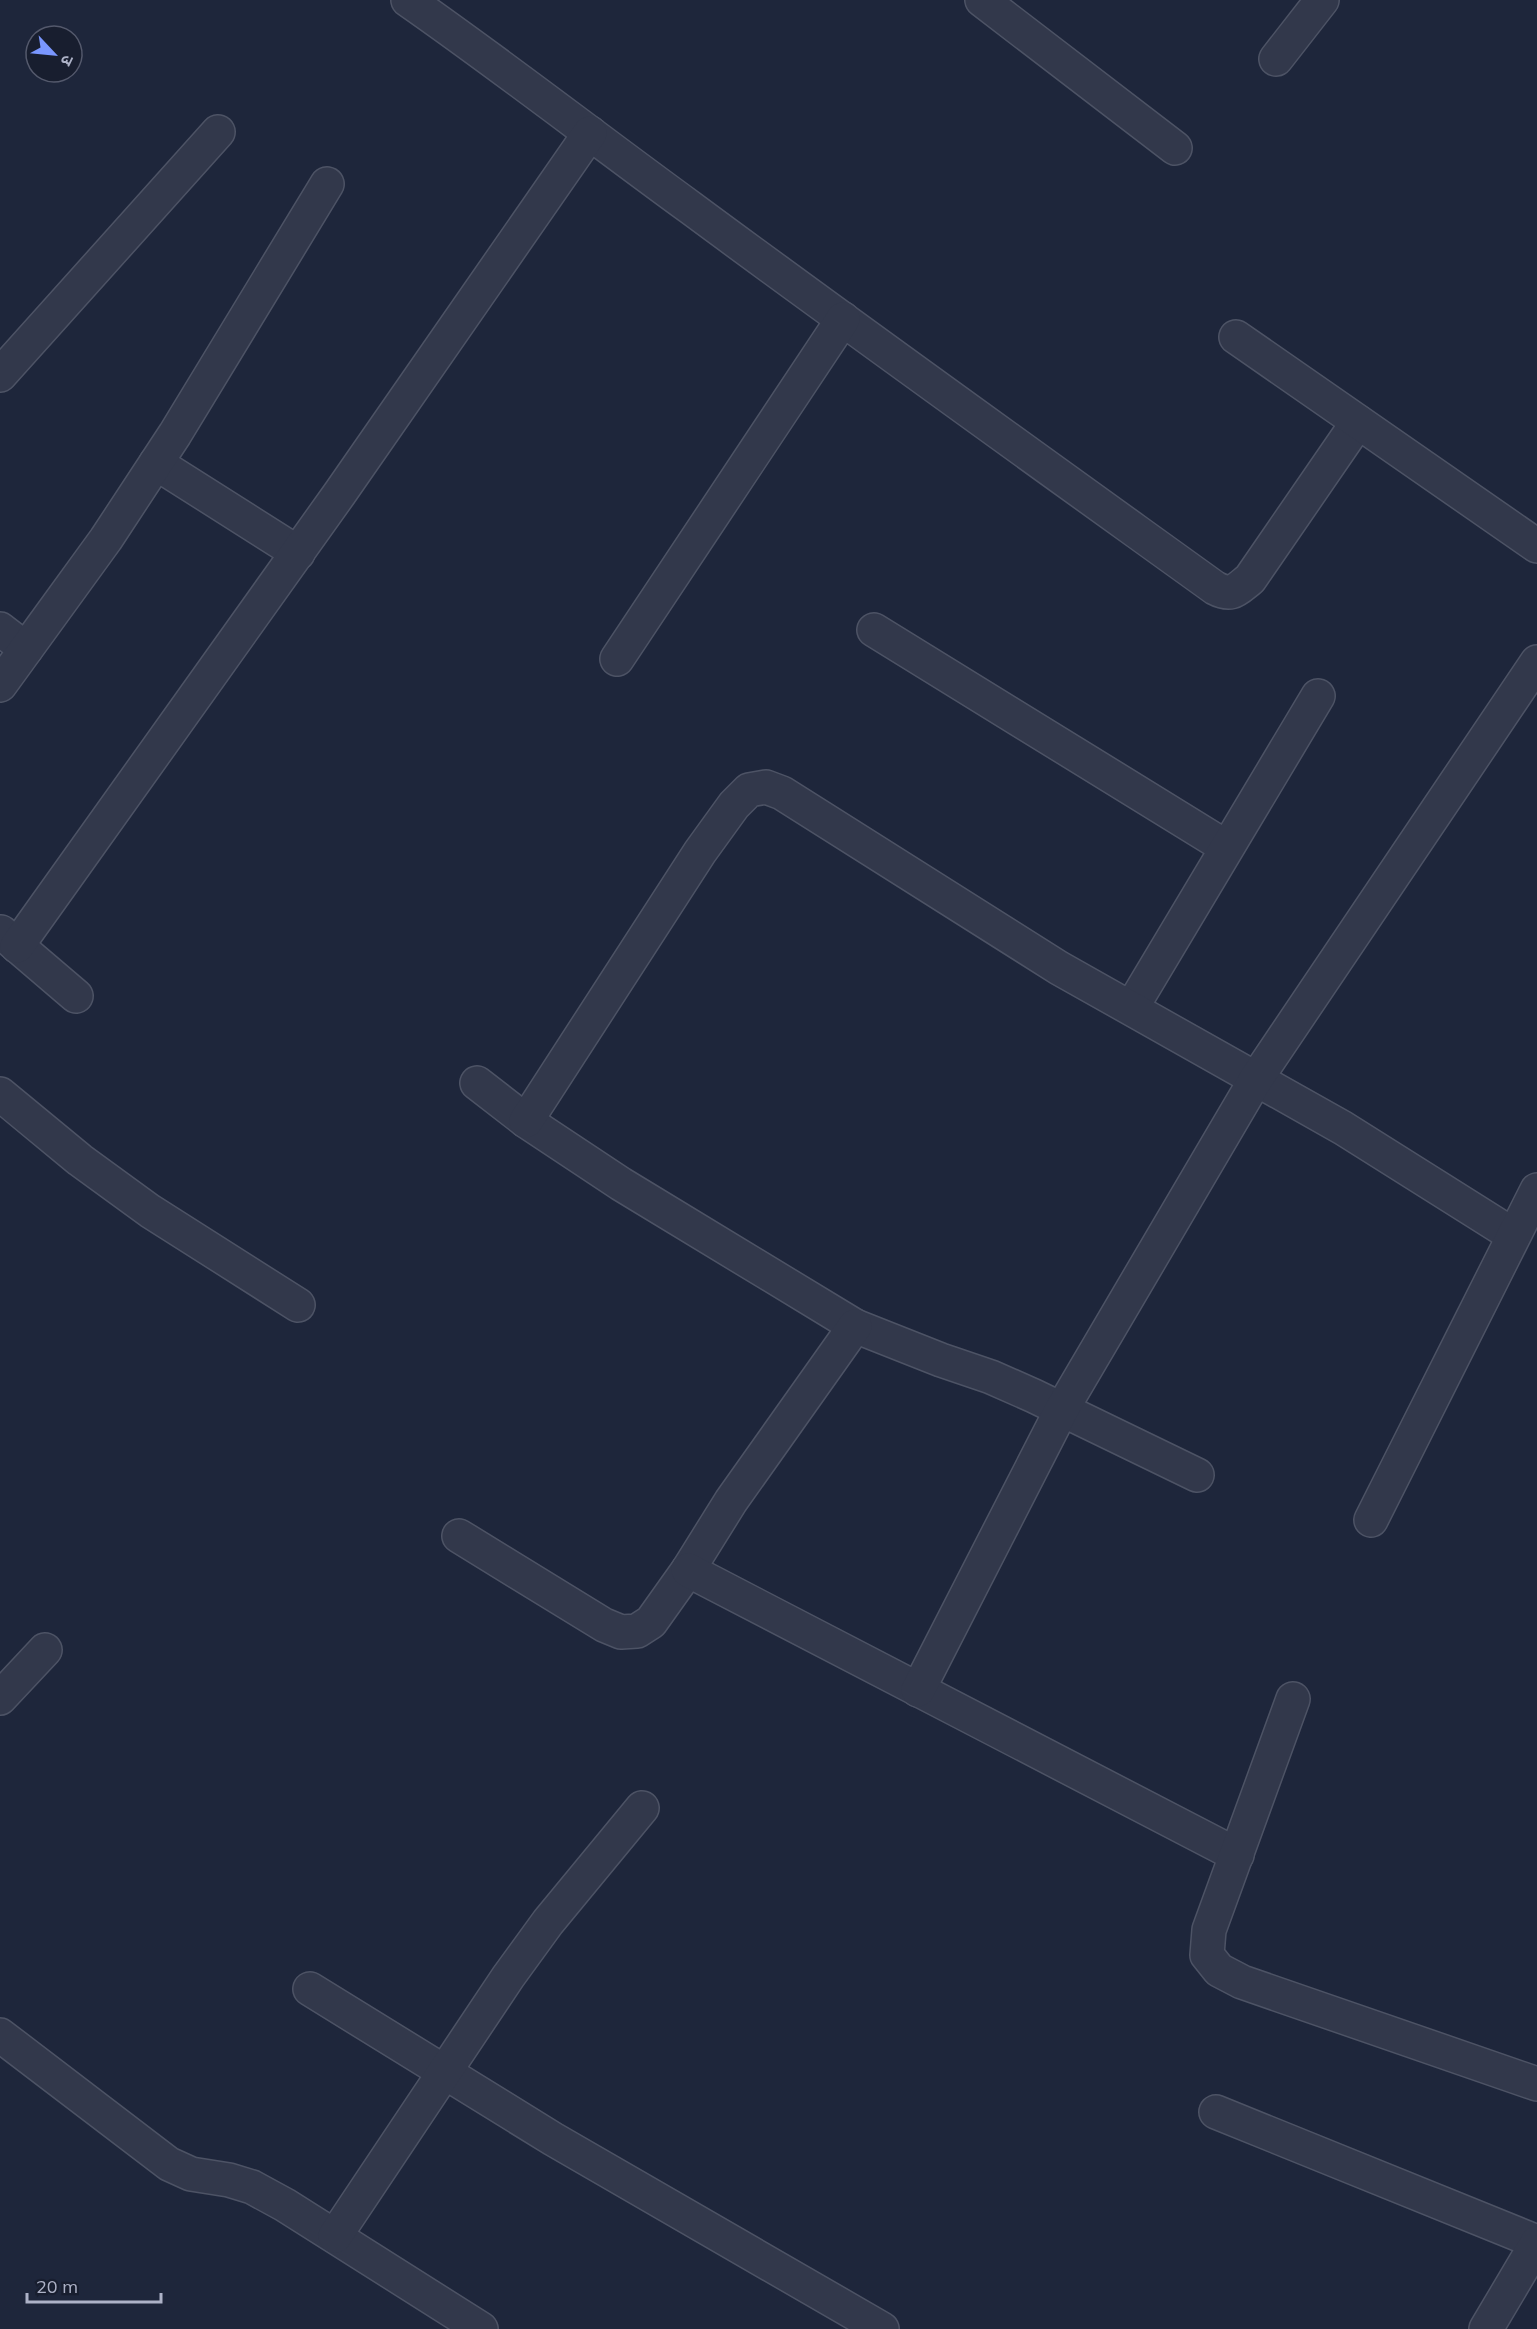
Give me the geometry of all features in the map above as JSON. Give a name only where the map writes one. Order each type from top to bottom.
[{"type":"street","points":[[408,0],[506,69],[843,319],[1226,594],[1235,591],[1250,579],[1358,422]]},
{"type":"street","points":[[982,0],[1175,148]]},
{"type":"street","points":[[1276,59],[1322,0]]},
{"type":"street","points":[[0,375],[218,132]]},
{"type":"street","points":[[76,996],[9,938],[298,553],[590,133]]},
{"type":"street","points":[[0,685],[106,539],[156,463],[327,184]]},
{"type":"street","points":[[617,659],[843,319]]},
{"type":"street","points":[[1236,337],[1537,546]]},
{"type":"street","points":[[156,463],[298,553]]},
{"type":"street","points":[[0,629],[26,649]]},
{"type":"street","points":[[874,630],[1226,847]]},
{"type":"street","points":[[918,1690],[1062,1409],[1256,1079],[1537,662]]},
{"type":"street","points":[[1132,1007],[1318,696]]},
{"type":"street","points":[[526,1121],[734,805],[749,790],[766,787],[782,793],[1059,968],[1132,1007],[1343,1128],[1513,1234]]},
{"type":"street","points":[[477,1083],[526,1121],[631,1190],[855,1326],[991,1377],[1197,1475]]},
{"type":"street","points":[[0,1094],[80,1160],[150,1211],[298,1305]]},
{"type":"street","points":[[1371,1520],[1537,1190]]},
{"type":"street","points":[[459,1536],[604,1625],[621,1632],[637,1630],[651,1622],[688,1570],[731,1501],[855,1326]]},
{"type":"street","points":[[688,1570],[1237,1855]]},
{"type":"street","points":[[0,1698],[45,1650]]},
{"type":"street","points":[[1293,1700],[1209,1930],[1207,1955],[1220,1970],[1242,1983],[1537,2084]]},
{"type":"street","points":[[335,2236],[444,2072],[548,1922],[642,1808]]},
{"type":"street","points":[[310,1989],[553,2139],[882,2329]]},
{"type":"street","points":[[0,2035],[169,2164],[191,2174],[229,2180],[252,2187],[335,2236],[481,2329]]},
{"type":"street","points":[[1216,2112],[1537,2242],[1486,2329]]}]
